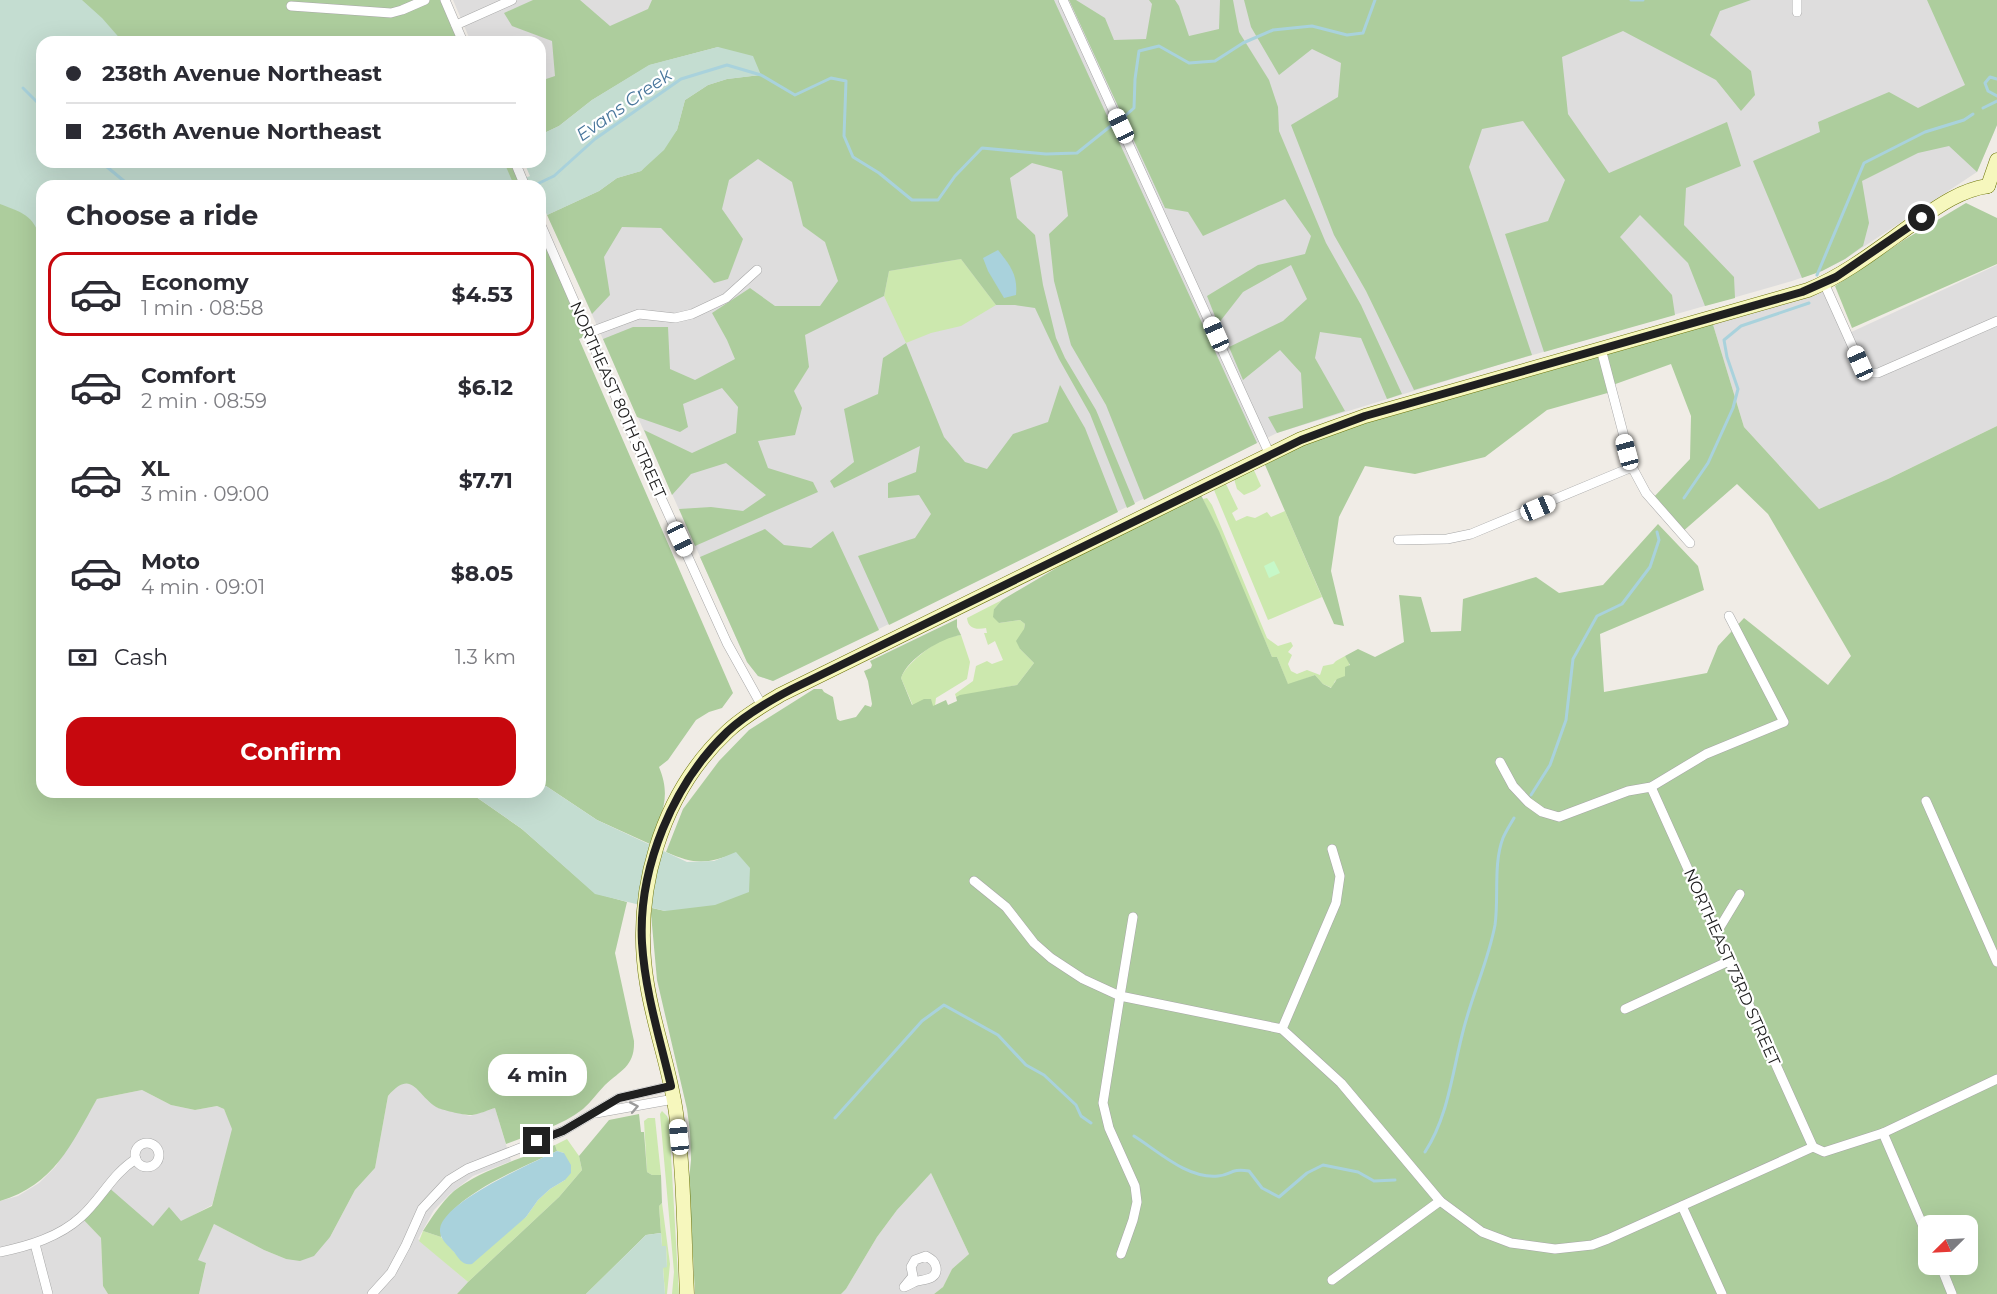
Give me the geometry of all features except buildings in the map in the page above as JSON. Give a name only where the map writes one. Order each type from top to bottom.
[{"type":"street","points":[[291,6],[391,13],[425,0]]},
{"type":"street","points":[[445,0],[461,36]]},
{"type":"street","points":[[456,25],[512,0]]},
{"type":"street","points":[[1063,0],[1270,455]]},
{"type":"street","points":[[1797,0],[1797,12]]},
{"type":"street","points":[[687,1294],[679,1137],[673,1093],[647,984],[642,941],[644,913],[655,852],[671,811],[688,780],[710,750],[737,723],[802,684],[1301,440],[1356,419],[1779,300],[1824,283],[1853,266],[1941,204],[1972,188],[1992,189],[1997,160]]},
{"type":"street","name":"NORTHEAST 80TH STREET","points":[[546,237],[727,643],[762,706]]},
{"type":"street","points":[[588,333],[639,314],[675,318],[692,314],[726,298],[757,270]]},
{"type":"street","points":[[1824,283],[1866,373],[1878,373],[1997,321]]},
{"type":"street","points":[[1601,349],[1632,467],[1647,493],[1689,543]]},
{"type":"street","points":[[1398,540],[1447,539],[1472,534],[1632,467]]},
{"type":"street","points":[[1500,762],[1518,792],[1535,807],[1551,816],[1567,815],[1628,791],[1651,787],[1706,754],[1780,723],[1729,616]]},
{"type":"street","name":"NORTHEAST 73RD STREET","points":[[1651,787],[1813,1147]]},
{"type":"street","points":[[1926,801],[1997,962]]},
{"type":"street","points":[[1282,1029],[1336,903],[1340,876],[1332,849]]},
{"type":"street","points":[[974,881],[1006,907],[1034,942],[1051,958],[1083,979],[1120,996],[1282,1029],[1341,1083],[1440,1201],[1482,1232],[1511,1243],[1555,1249],[1592,1245],[1813,1147],[1824,1152],[1883,1134],[1997,1079]]},
{"type":"street","points":[[1717,933],[1740,894]]},
{"type":"street","points":[[1121,1254],[1137,1202],[1135,1186],[1109,1128],[1103,1102],[1133,918]]},
{"type":"street","points":[[1625,1010],[1729,961]]},
{"type":"street","points":[[372,1294],[391,1272],[422,1209],[449,1180],[467,1169],[563,1131],[619,1098],[673,1093]]},
{"type":"street","points":[[1883,1134],[1918,1215]]},
{"type":"street","points":[[0,1252],[35,1244],[81,1217],[115,1175],[136,1159]]},
{"type":"street","points":[[1332,1280],[1440,1201]]},
{"type":"street","points":[[1682,1206],[1722,1294]]},
{"type":"street","points":[[35,1244],[48,1294]]},
{"type":"street","points":[[1945,1275],[1953,1294]]},
{"type":"shaded area","points":[[453,0],[1997,0],[1997,125],[1977,172],[1845,259],[1822,271],[1501,364],[1277,433],[773,681],[758,676],[747,662],[546,211],[546,180],[532,180],[527,168],[546,168],[546,36],[468,36]]},
{"type":"shaded area","points":[[1997,265],[1997,426],[1888,479],[1819,509],[1744,427],[1711,318],[1824,283],[1847,334]]},
{"type":"shaded area","points":[[404,1083],[414,1084],[436,1107],[470,1116],[495,1108],[511,1161],[473,1176],[451,1193],[434,1210],[418,1239],[468,1282],[457,1294],[199,1294],[206,1264],[197,1260],[214,1224],[286,1259],[330,1237],[355,1190],[375,1168],[388,1096],[396,1087]]},
{"type":"shaded area","points":[[142,1090],[171,1105],[195,1110],[217,1106],[224,1109],[233,1129],[212,1205],[181,1222],[153,1226],[82,1217],[101,1238],[103,1286],[108,1294],[0,1294],[0,1201],[18,1196],[39,1183],[56,1166],[97,1099]]},
{"type":"shaded area","points":[[931,1173],[969,1254],[952,1269],[943,1287],[934,1294],[841,1294],[897,1210]]},
{"type":"green space","points":[[0,0],[445,0],[460,36],[36,36],[36,168],[519,168],[524,180],[36,180],[36,798],[478,798],[522,829],[595,893],[627,902],[615,953],[634,1041],[632,1056],[626,1067],[575,1115],[556,1125],[506,1144],[495,1108],[472,1115],[448,1111],[429,1102],[414,1086],[403,1084],[388,1096],[375,1168],[355,1190],[330,1237],[314,1256],[300,1261],[286,1259],[214,1224],[198,1260],[206,1263],[199,1294],[108,1294],[103,1286],[101,1238],[81,1217],[107,1186],[153,1226],[169,1207],[181,1221],[212,1206],[232,1129],[224,1109],[217,1106],[195,1110],[171,1105],[142,1090],[97,1099],[69,1147],[48,1174],[19,1194],[0,1201]]},
{"type":"green space","points":[[0,0],[82,0],[118,36],[36,36],[36,168],[507,168],[512,180],[36,180],[36,228],[28,217],[0,204]]},
{"type":"green space","points":[[533,0],[580,0],[610,26],[648,9],[652,0],[1054,0],[1257,443],[1144,500],[1106,405],[1071,345],[1054,281],[1049,234],[1068,216],[1062,171],[1032,163],[1010,178],[1017,218],[1035,235],[1043,285],[1056,338],[1065,358],[1096,410],[1135,504],[1127,508],[1090,414],[1059,359],[1035,308],[996,305],[961,259],[889,271],[884,296],[805,335],[809,367],[794,391],[802,408],[795,435],[758,441],[768,468],[813,482],[818,492],[695,546],[679,509],[711,507],[743,511],[766,495],[726,463],[691,474],[672,495],[644,430],[692,453],[736,433],[738,407],[722,388],[683,404],[688,427],[680,432],[637,417],[603,339],[633,327],[668,327],[670,369],[695,380],[735,359],[712,313],[750,288],[775,306],[820,306],[838,281],[825,242],[803,226],[792,182],[758,159],[729,180],[722,209],[743,239],[728,279],[714,283],[661,228],[622,227],[604,257],[610,295],[592,314],[547,215],[599,191],[617,178],[641,171],[677,130],[685,100],[708,85],[727,79],[760,75],[718,47],[650,65],[592,100],[559,126],[546,132],[546,79],[555,76],[552,41],[546,39],[546,36],[539,36],[512,26],[504,13]]},
{"type":"green space","points":[[1069,0],[1076,0],[1105,18],[1114,40],[1146,39],[1152,4],[1149,0],[1175,0],[1189,36],[1219,29],[1220,0],[1233,0],[1239,32],[1269,80],[1278,107],[1279,131],[1326,243],[1361,305],[1402,394],[1387,399],[1361,338],[1320,332],[1315,358],[1345,411],[1277,433],[1268,417],[1303,408],[1301,373],[1280,350],[1243,380],[1229,347],[1283,321],[1307,299],[1291,265],[1243,292],[1218,324],[1207,296],[1258,265],[1305,254],[1311,236],[1285,199],[1203,236],[1188,212],[1165,208]]},
{"type":"green space","points":[[1244,0],[1751,0],[1720,11],[1710,35],[1751,71],[1755,95],[1741,111],[1716,80],[1623,31],[1562,57],[1568,114],[1609,173],[1727,122],[1741,166],[1686,188],[1684,225],[1734,277],[1735,298],[1705,306],[1688,263],[1640,215],[1620,237],[1672,295],[1675,315],[1544,352],[1505,234],[1548,221],[1565,180],[1523,121],[1482,129],[1469,167],[1532,355],[1414,390],[1366,291],[1334,235],[1291,125],[1338,97],[1341,63],[1312,49],[1279,75],[1251,27]]},
{"type":"green space","points":[[1927,0],[1997,0],[1997,125],[1977,172],[1949,146],[1918,153],[1862,181],[1869,223],[1863,246],[1845,259],[1802,278],[1753,161],[1820,132],[1818,122],[1889,92],[1918,108],[1965,85]]},
{"type":"green space","points":[[718,47],[753,56],[761,75],[727,79],[708,85],[685,100],[677,130],[664,150],[641,171],[617,178],[599,191],[547,215],[546,180],[520,180],[530,176],[527,168],[546,168],[546,132],[559,126],[592,100],[649,65]]},
{"type":"green space","points":[[1966,203],[1997,218],[1997,264],[1852,328],[1835,286],[1904,240]]},
{"type":"green space","points":[[546,230],[592,333],[579,339],[733,693],[722,708],[709,712],[696,720],[668,760],[659,767],[665,788],[664,806],[650,844],[597,820],[546,786]]},
{"type":"green space","points":[[961,259],[996,305],[961,326],[931,333],[906,343],[884,296],[889,271]]},
{"type":"green space","points":[[1711,318],[1744,427],[1819,509],[1888,479],[1997,426],[1997,1294],[934,1294],[943,1287],[952,1269],[969,1254],[931,1173],[897,1210],[841,1294],[695,1294],[689,1180],[690,1132],[687,1109],[657,980],[652,908],[665,911],[736,853],[709,861],[693,861],[666,852],[683,809],[719,761],[749,730],[814,689],[822,689],[833,697],[837,719],[840,721],[856,717],[865,705],[871,707],[872,704],[864,671],[871,668],[870,661],[957,619],[957,627],[961,635],[944,640],[926,650],[911,663],[901,678],[912,705],[924,699],[931,699],[933,706],[946,700],[948,705],[957,701],[956,697],[960,695],[1017,685],[1034,663],[1020,649],[1016,641],[1025,624],[1020,620],[999,623],[993,617],[994,609],[1002,600],[1143,517],[1198,489],[1219,531],[1272,657],[1277,657],[1288,684],[1315,675],[1323,684],[1331,688],[1337,679],[1345,676],[1345,667],[1350,665],[1345,656],[1358,649],[1375,657],[1404,642],[1399,595],[1421,597],[1431,632],[1461,631],[1463,599],[1536,577],[1559,593],[1603,585],[1658,524],[1698,566],[1704,590],[1600,634],[1604,692],[1707,673],[1718,646],[1744,618],[1828,685],[1851,656],[1768,514],[1737,484],[1681,533],[1652,499],[1690,459],[1691,416],[1671,364],[1610,386],[1611,392],[1547,410],[1485,457],[1415,474],[1365,466],[1339,517],[1331,571],[1344,626],[1334,624],[1262,458],[1301,439]]},
{"type":"green space","points":[[906,343],[944,437],[965,462],[987,469],[1013,434],[1048,422],[1060,385],[1085,428],[1118,512],[889,625],[858,556],[915,538],[931,514],[919,495],[888,498],[888,483],[916,472],[920,446],[834,488],[830,481],[854,462],[844,409],[878,394],[883,358]]},
{"type":"green space","points":[[1253,468],[1261,486],[1244,495],[1237,489],[1234,479]]},
{"type":"green space","points":[[1226,484],[1238,509],[1232,513],[1236,521],[1247,516],[1255,518],[1267,512],[1271,517],[1285,511],[1322,597],[1268,620],[1214,490]]},
{"type":"green space","points":[[1207,498],[1212,505],[1267,638],[1278,646],[1291,642],[1293,646],[1288,652],[1292,655],[1288,664],[1291,671],[1297,674],[1307,670],[1320,675],[1323,666],[1333,664],[1345,656],[1349,661],[1346,676],[1335,681],[1332,688],[1323,684],[1315,675],[1288,685],[1277,657],[1272,657],[1203,499]]},
{"type":"green space","points":[[765,529],[784,545],[811,548],[833,531],[879,630],[773,681],[758,676],[747,662],[700,557]]},
{"type":"green space","points":[[1274,561],[1280,573],[1269,578],[1264,566]]},
{"type":"green space","points":[[1002,600],[994,609],[999,623],[1020,620],[1025,624],[1020,649],[1034,663],[1017,685],[956,697],[955,694],[973,681],[976,666],[987,661],[992,664],[1003,660],[995,641],[988,645],[984,633],[987,633],[986,628],[974,628],[969,624],[967,618]]},
{"type":"green space","points":[[961,635],[970,662],[967,679],[936,698],[933,707],[913,706],[901,678],[904,673],[914,661],[941,640]]},
{"type":"green space","points":[[546,786],[597,820],[687,862],[714,861],[736,852],[750,868],[749,892],[715,905],[665,911],[595,894],[522,829],[478,798],[546,798]]},
{"type":"green space","points":[[662,1111],[669,1121],[679,1294],[672,1294],[674,1272],[660,1114]]},
{"type":"green space","points":[[639,1114],[641,1132],[644,1132],[647,1172],[652,1175],[661,1175],[662,1203],[659,1206],[661,1233],[646,1235],[586,1294],[457,1294],[559,1197],[582,1170],[579,1156],[609,1120]]},
{"type":"green space","points":[[648,1118],[655,1118],[661,1175],[652,1175],[647,1172],[644,1121]]},
{"type":"green space","points":[[567,1139],[579,1156],[582,1170],[559,1197],[468,1282],[419,1241],[423,1231],[441,1237],[463,1262],[526,1217],[538,1200],[565,1180],[564,1153],[557,1151],[555,1145]]},
{"type":"green space","points":[[555,1145],[557,1151],[487,1185],[469,1197],[454,1210],[444,1223],[441,1237],[423,1231],[445,1200],[464,1184],[502,1165]]},
{"type":"green space","points":[[662,1203],[670,1264],[667,1294],[665,1294],[663,1267],[667,1267],[666,1246],[662,1246],[659,1206]]},
{"type":"green space","points":[[661,1233],[662,1246],[666,1246],[667,1267],[663,1268],[665,1294],[586,1294],[646,1235]]},
{"type":"water","points":[[998,250],[1012,271],[1016,282],[1016,295],[1004,298],[988,271],[983,258]]},
{"type":"water","points":[[557,1151],[564,1153],[571,1165],[571,1173],[565,1180],[550,1189],[538,1200],[526,1217],[472,1264],[462,1261],[441,1236],[440,1229],[445,1218],[472,1195]]},
{"type":"waterway","name":"Evans Creek","points":[[1125,116],[1134,108],[1139,51],[1159,46],[1189,63],[1215,61],[1243,43],[1273,30],[1312,26],[1347,35],[1363,33],[1375,0]]},
{"type":"waterway","name":"Evans Creek","points":[[1631,0],[1643,0]]},
{"type":"waterway","name":"Evans Creek","points":[[546,180],[554,176],[595,139],[681,79],[727,65],[761,75],[795,95],[831,78],[846,81],[844,136],[853,157],[879,173],[912,200],[938,200],[955,176],[982,148],[1046,154],[1077,153],[1112,125]]},
{"type":"waterway","points":[[1997,79],[1990,77],[1985,83],[1988,91],[1997,96]]},
{"type":"waterway","points":[[23,88],[36,101]]},
{"type":"waterway","points":[[1983,108],[1997,101]]},
{"type":"waterway","points":[[1817,275],[1864,163],[1925,132],[1964,120],[1973,114]]},
{"type":"waterway","points":[[108,168],[123,180]]},
{"type":"waterway","points":[[1684,498],[1708,463],[1733,408],[1738,389],[1724,340],[1741,326],[1809,303]]},
{"type":"waterway","points":[[1531,795],[1550,765],[1566,720],[1573,659],[1597,616],[1622,604],[1650,567],[1659,540],[1657,532]]},
{"type":"waterway","points":[[1425,1152],[1441,1120],[1462,1034],[1489,949],[1495,925],[1500,848],[1504,835],[1514,818]]},
{"type":"waterway","points":[[835,1118],[922,1021],[944,1005],[998,1035],[1026,1065],[1044,1075],[1076,1105],[1081,1116],[1091,1123]]},
{"type":"waterway","points":[[1134,1136],[1173,1163],[1195,1173],[1218,1176],[1238,1170],[1249,1171],[1262,1188],[1279,1197],[1307,1173],[1323,1165],[1358,1172],[1374,1181],[1395,1180]]},
{"type":"route","points":[[537,1141],[563,1131],[614,1100],[671,1086],[647,984],[642,941],[650,871],[671,811],[688,780],[727,731],[747,715],[792,689],[1262,458],[1322,431],[1365,416],[1802,292],[1836,277],[1922,218]]}]
